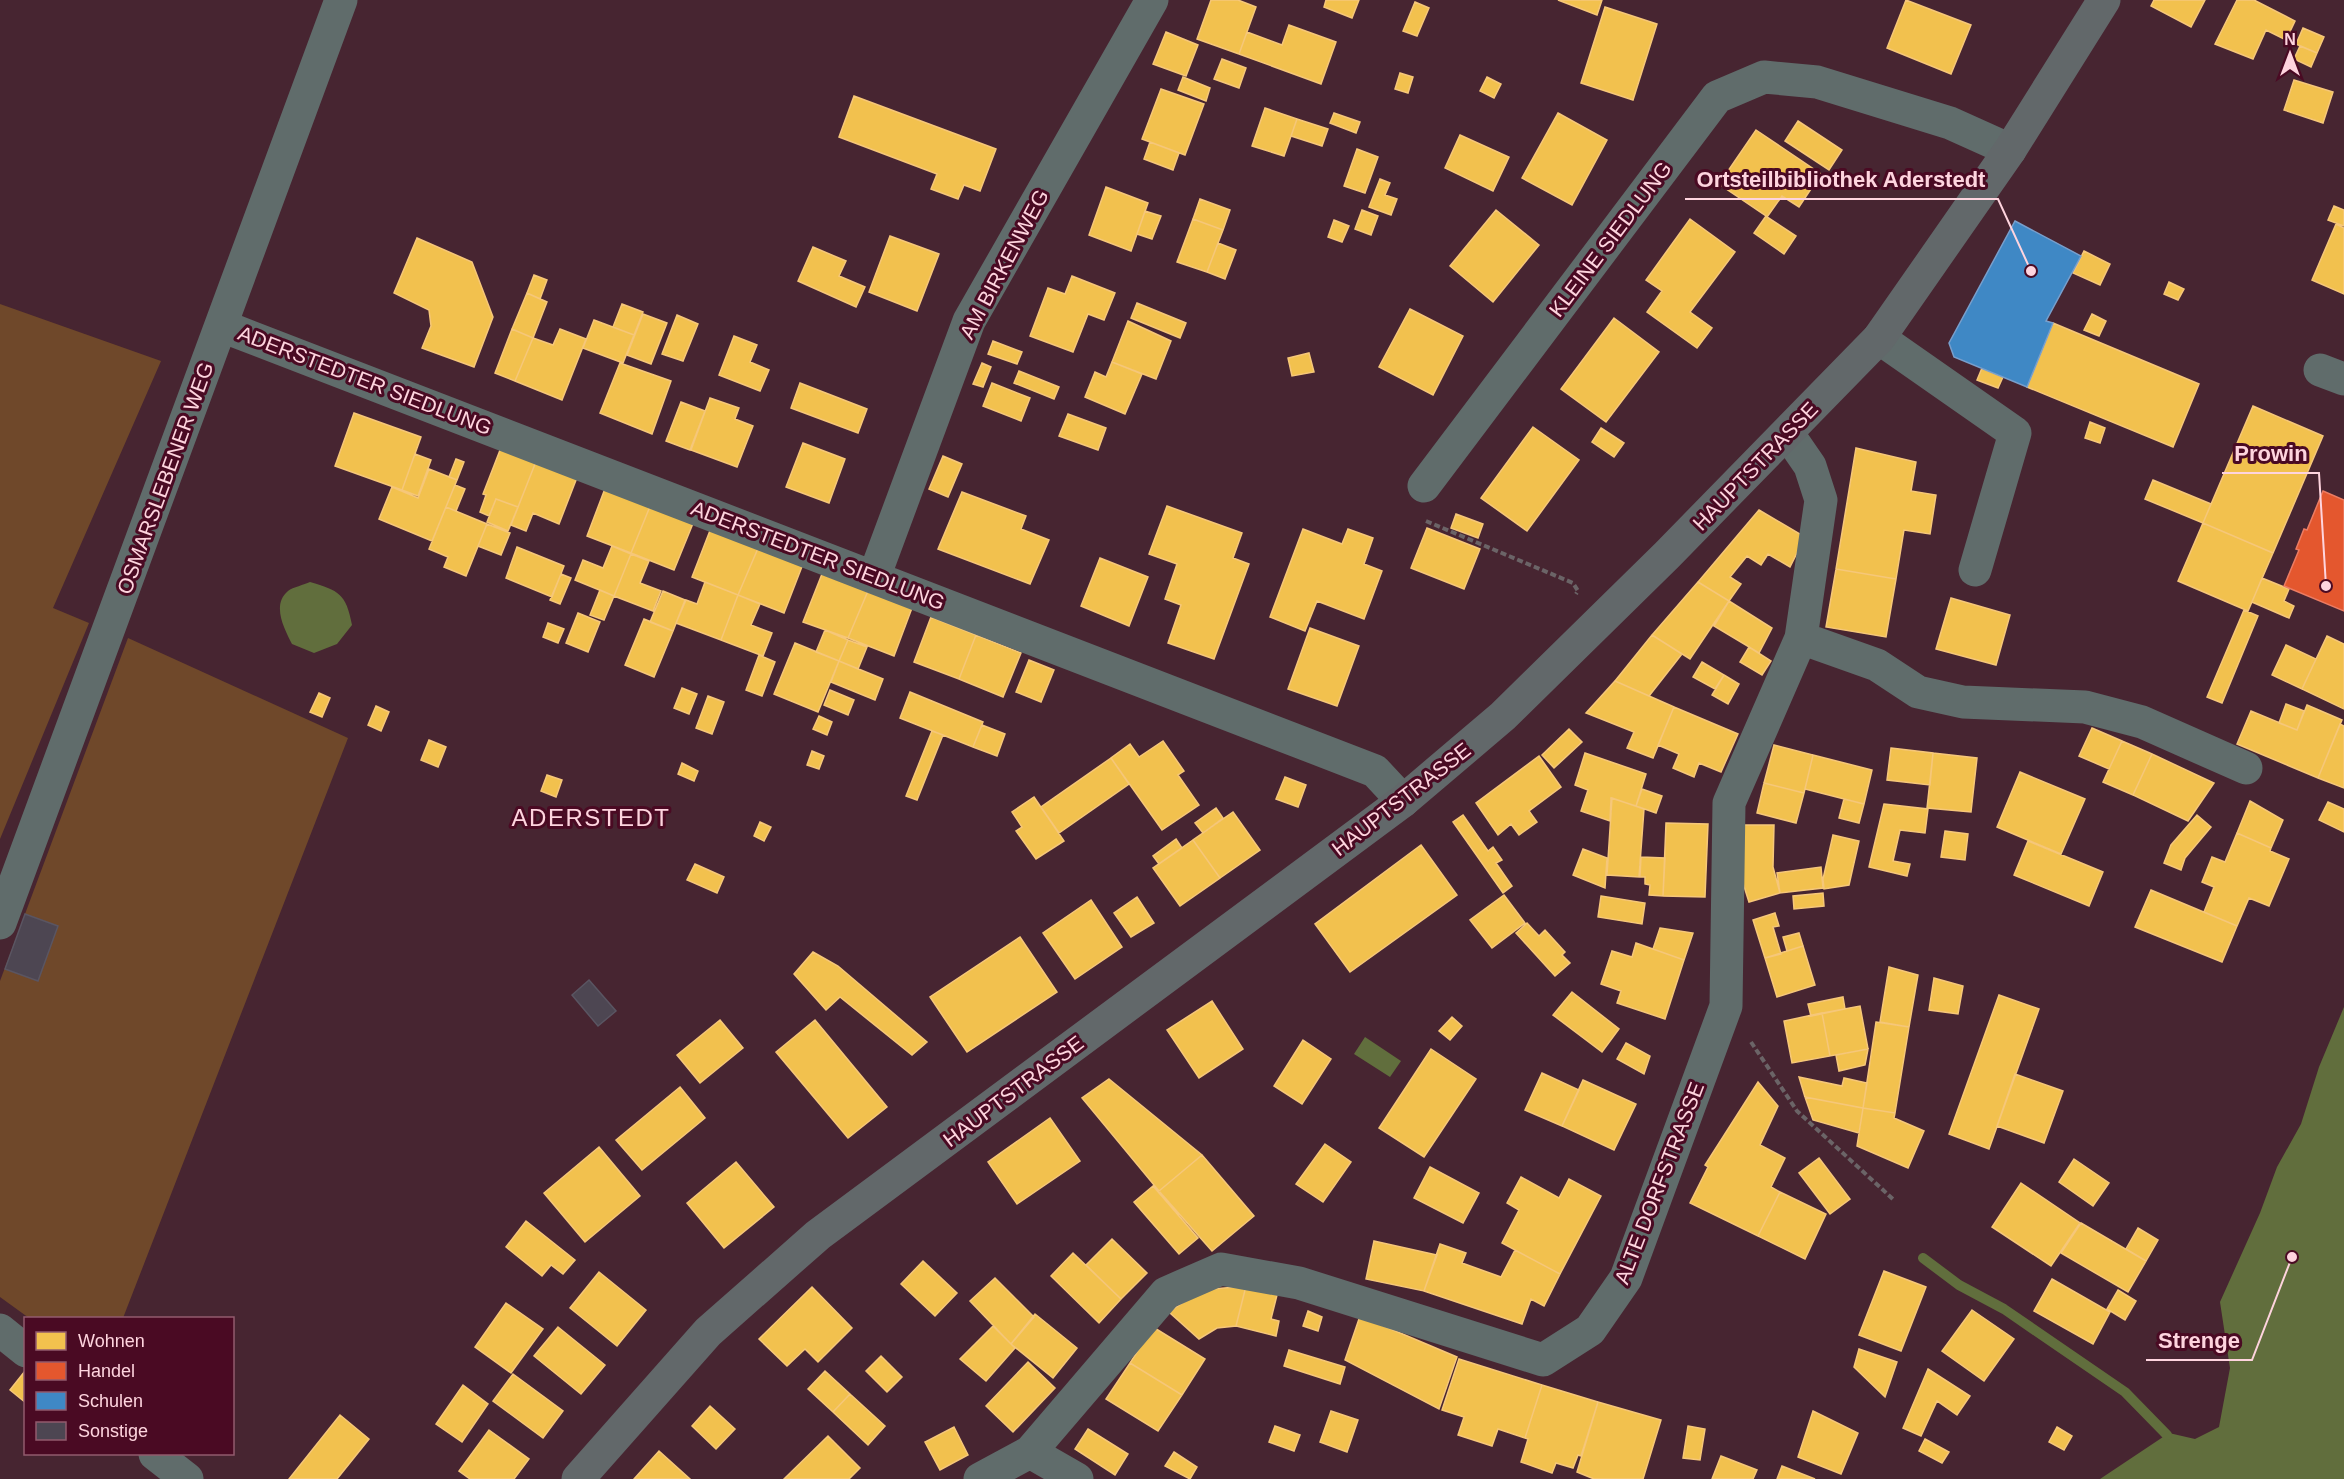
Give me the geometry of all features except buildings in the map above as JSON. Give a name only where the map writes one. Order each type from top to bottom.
[{"type":"main road","name":"HAUPTSTRASSE","points":[[578,1479],[708,1332],[818,1235],[1403,801],[1503,716],[1788,434],[1879,338],[2010,150],[2104,0]]},
{"type":"street","name":"OSMARSLEBENER WEG","points":[[0,923],[341,0]]},
{"type":"street","name":"AM BIRKENWEG","points":[[874,577],[969,321],[1152,0]]},
{"type":"street","name":"KLEINE SIEDLUNG","points":[[1425,486],[1717,97],[1764,77],[1817,82],[1950,123],[2010,150]]},
{"type":"street","name":"ADERSTEDTER SIEDLUNG","points":[[222,326],[1375,771],[1403,801]]},
{"type":"street","points":[[1879,338],[2016,433],[1975,570]]},
{"type":"street","name":"ALTE DORFSTRASSE","points":[[980,1479],[1030,1452],[1166,1293],[1221,1269],[1299,1283],[1543,1360],[1590,1330],[1626,1278],[1726,1006],[1729,803],[1801,638],[1821,500],[1810,466],[1788,434]]},
{"type":"street","points":[[1801,638],[1877,665],[1918,692],[1963,702],[2085,707],[2142,722],[2246,768]]},
{"type":"street","points":[[0,1330],[24,1349]]},
{"type":"street","points":[[1030,1452],[1077,1479]]},
{"type":"street","points":[[156,1455],[187,1479]]},
{"type":"path","points":[[1425,486],[1413,516],[1573,583],[1578,591],[1572,600]]},
{"type":"path","points":[[1726,1006],[1797,1111],[1894,1201]]},
{"type":"shaded area","points":[[0,304],[161,361],[53,608],[89,623],[0,839]]},
{"type":"shaded area","points":[[310,582],[340,595],[347,606],[352,625],[337,644],[314,653],[292,644],[283,625],[280,610],[280,603],[288,591]]},
{"type":"shaded area","points":[[128,638],[348,738],[123,1317],[28,1317],[0,1297],[0,981]]},
{"type":"shaded area","points":[[2344,1007],[2344,1479],[2100,1479],[2169,1433],[2195,1439],[2219,1427],[2230,1368],[2220,1302],[2260,1213],[2277,1167],[2301,1124],[2319,1067]]},
{"type":"shaded area","points":[[1365,1037],[1401,1061],[1390,1077],[1354,1054]]},
{"type":"waterway","points":[[1923,1258],[1959,1285],[2004,1309],[2125,1392],[2167,1435]]},
{"type":"place","name":"Ortsteilbibliothek Aderstedt","points":[[2031,271]]},
{"type":"place","name":"Prowin","points":[[2326,586]]},
{"type":"place","name":"Strenge","points":[[2292,1257]]},
{"type":"district","name":"ADERSTEDT","points":[[591,817]]}]
